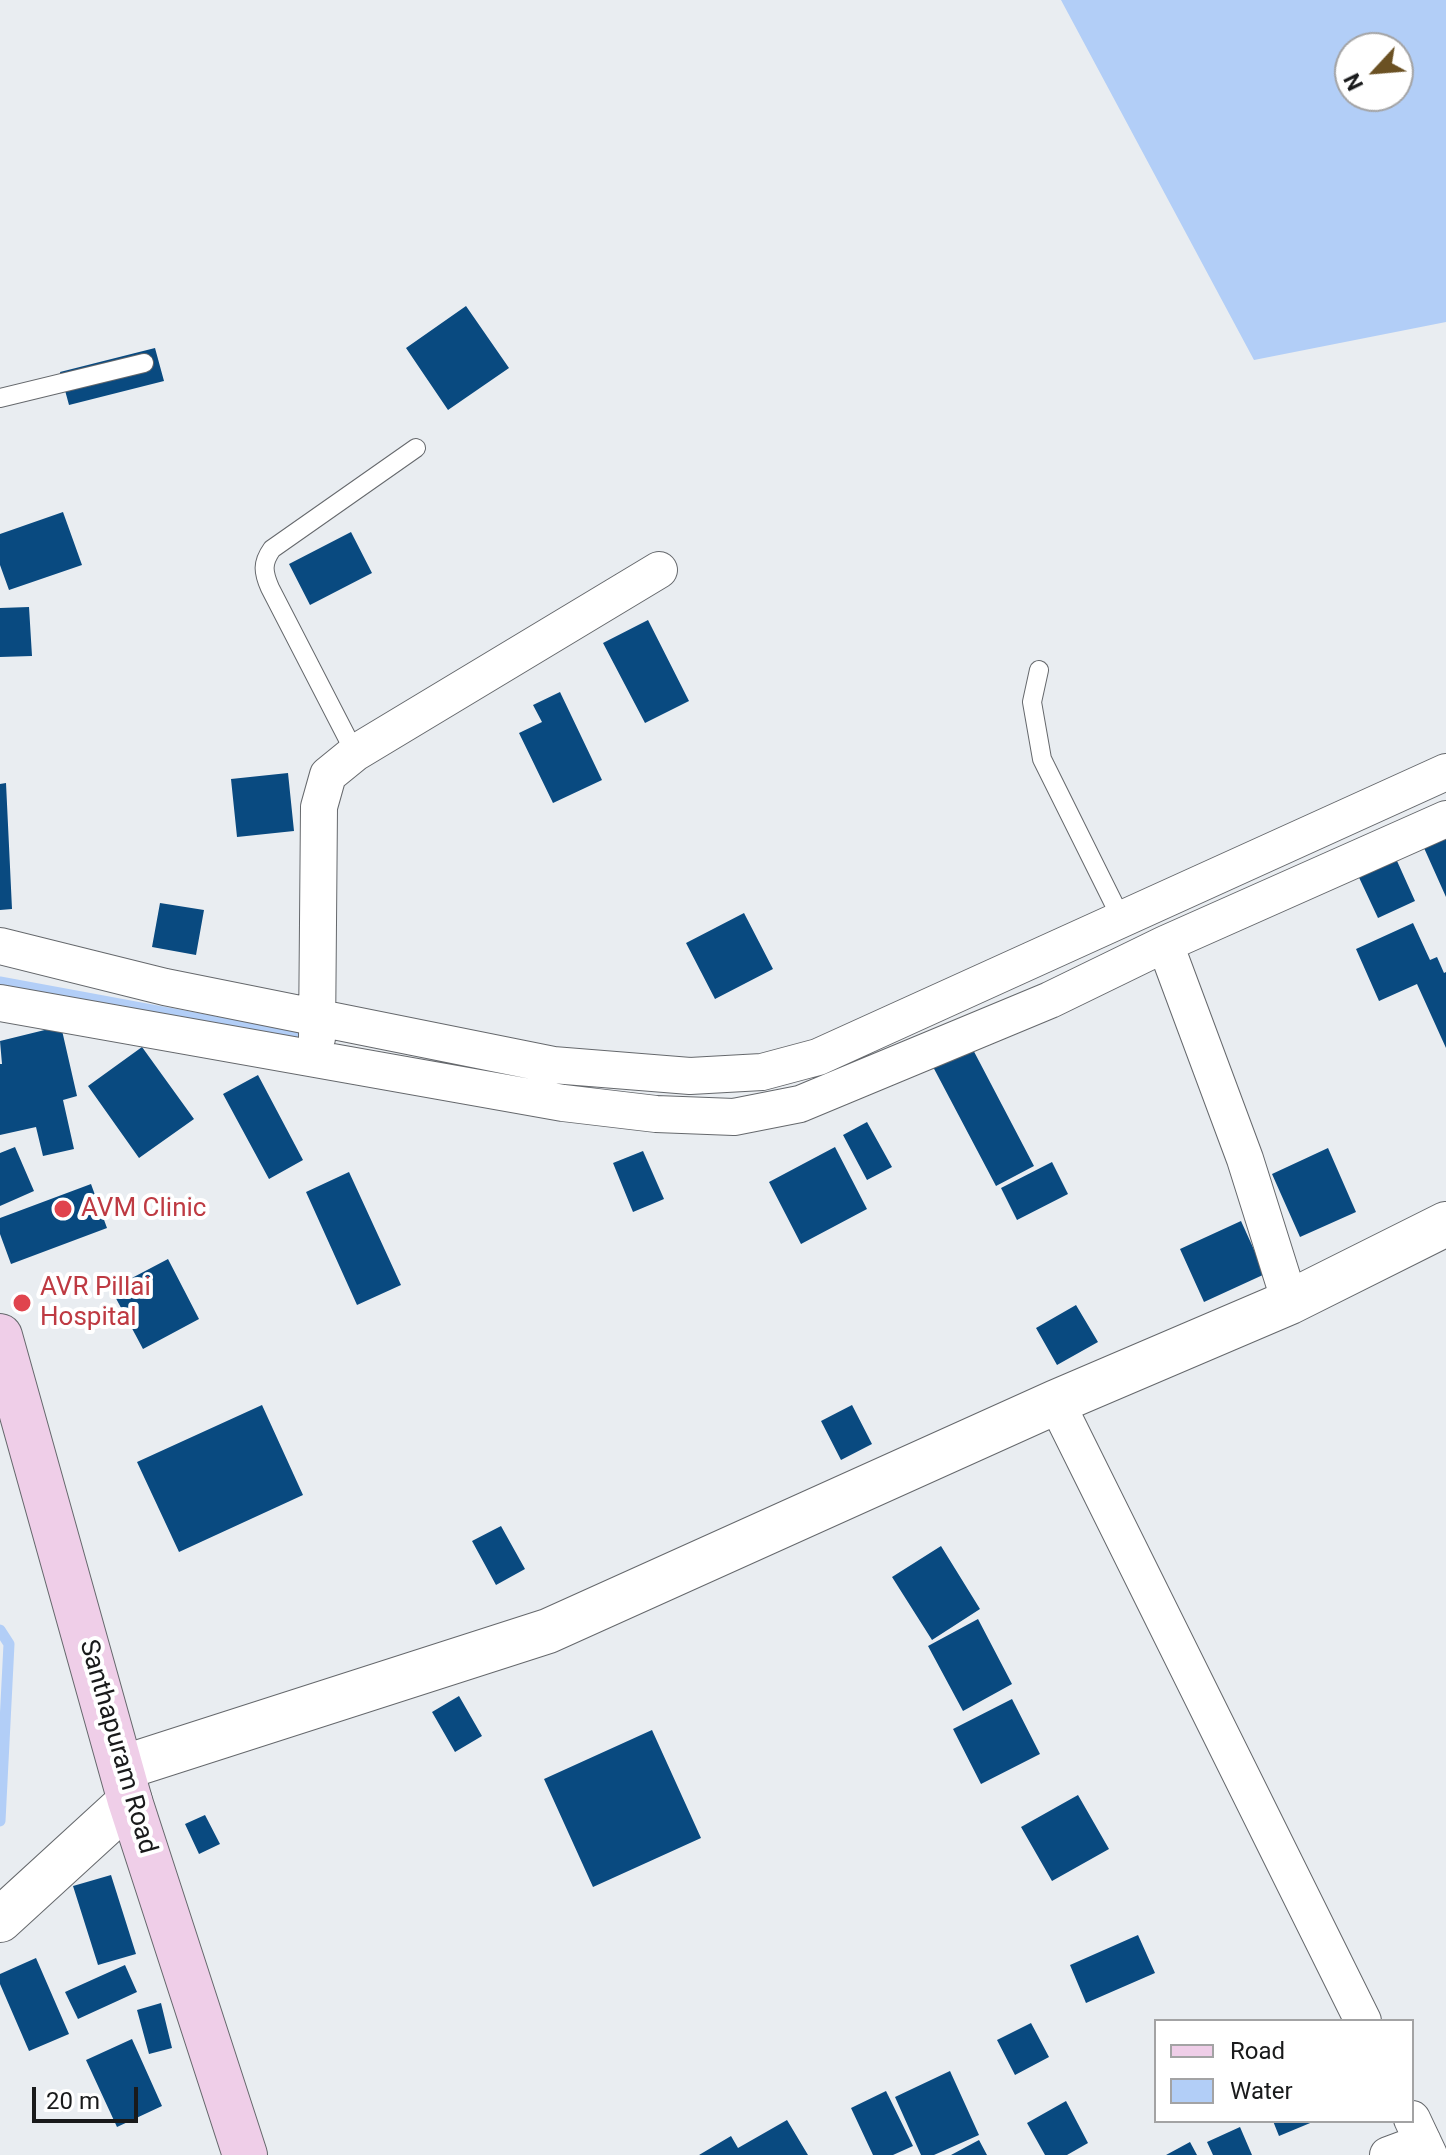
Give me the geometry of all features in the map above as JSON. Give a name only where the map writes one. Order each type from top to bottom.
[{"type":"main road","name":"Santhapuram Road","points":[[0,1336],[126,1784],[245,2155]]},
{"type":"street","points":[[318,1059],[319,807],[328,775],[355,753],[659,570]]},
{"type":"street","points":[[0,946],[165,987],[553,1065],[690,1076],[762,1072],[818,1057],[1446,772]]},
{"type":"street","points":[[0,1003],[563,1103],[656,1114],[734,1117],[800,1104],[1050,1000],[1165,944],[1446,819]]},
{"type":"street","points":[[1165,944],[1245,1159],[1290,1302]]},
{"type":"street","points":[[0,1920],[126,1784],[548,1631],[1056,1402],[1290,1302],[1446,1224]]},
{"type":"street","points":[[1056,1402],[1362,2019]]},
{"type":"street","points":[[1388,2155],[1421,2139]]},
{"type":"lane","points":[[0,398],[144,363]]},
{"type":"lane","points":[[355,753],[270,588],[264,575],[264,561],[272,549],[416,448]]},
{"type":"lane","points":[[1039,670],[1032,702],[1042,759],[1122,920]]},
{"type":"water","points":[[1061,0],[1446,0],[1446,322],[1254,360]]},
{"type":"building","points":[[466,306],[509,368],[448,410],[406,348]]},
{"type":"building","points":[[155,348],[164,381],[69,405],[60,372]]},
{"type":"building","points":[[63,512],[82,565],[9,590],[0,565],[0,534]]},
{"type":"building","points":[[351,532],[372,573],[310,605],[289,564]]},
{"type":"building","points":[[29,607],[32,656],[0,657],[0,608]]},
{"type":"building","points":[[648,620],[689,701],[645,723],[603,643]]},
{"type":"building","points":[[560,692],[602,780],[553,803],[519,733],[542,722],[533,705]]},
{"type":"building","points":[[288,773],[294,831],[237,837],[231,779]]},
{"type":"building","points":[[6,783],[12,909],[0,910],[0,784]]},
{"type":"building","points":[[1446,827],[1446,897],[1420,839]]},
{"type":"building","points":[[1393,852],[1415,901],[1378,918],[1355,869]]},
{"type":"building","points":[[160,903],[204,910],[196,955],[152,947]]},
{"type":"building","points":[[744,913],[773,969],[715,999],[686,943]]},
{"type":"building","points":[[1413,923],[1430,960],[1437,957],[1446,972],[1446,1048],[1417,984],[1379,1001],[1356,949]]},
{"type":"building","points":[[61,1026],[77,1096],[63,1100],[74,1149],[43,1156],[36,1127],[0,1135],[0,1041]]},
{"type":"building","points":[[969,1042],[1034,1166],[996,1186],[931,1063]]},
{"type":"building","points":[[142,1047],[194,1119],[139,1158],[88,1086]]},
{"type":"building","points":[[258,1075],[303,1160],[269,1179],[223,1094]]},
{"type":"building","points":[[867,1122],[892,1167],[867,1180],[843,1135]]},
{"type":"building","points":[[15,1147],[34,1191],[0,1206],[0,1153]]},
{"type":"building","points":[[835,1147],[867,1209],[801,1244],[769,1182]]},
{"type":"building","points":[[1328,1148],[1356,1212],[1300,1237],[1272,1174]]},
{"type":"building","points":[[643,1151],[664,1199],[633,1212],[613,1163]]},
{"type":"building","points":[[1052,1162],[1068,1194],[1017,1220],[1001,1188]]},
{"type":"building","points":[[349,1172],[401,1285],[357,1305],[306,1192]]},
{"type":"building","points":[[91,1184],[107,1228],[11,1264],[0,1234],[0,1218]]},
{"type":"building","points":[[1241,1221],[1265,1274],[1204,1302],[1180,1249]]},
{"type":"building","points":[[168,1259],[199,1319],[143,1349],[111,1289]]},
{"type":"building","points":[[1076,1305],[1098,1342],[1057,1365],[1036,1328]]},
{"type":"building","points":[[262,1405],[303,1495],[179,1552],[137,1462]]},
{"type":"building","points":[[852,1405],[872,1444],[841,1460],[821,1421]]},
{"type":"building","points":[[501,1526],[525,1569],[496,1585],[472,1541]]},
{"type":"building","points":[[941,1546],[980,1609],[932,1640],[892,1577]]},
{"type":"building","points":[[978,1619],[1012,1684],[963,1711],[928,1646]]},
{"type":"building","points":[[459,1696],[482,1736],[455,1752],[432,1712]]},
{"type":"building","points":[[1012,1699],[1040,1754],[981,1784],[953,1729]]},
{"type":"building","points":[[652,1730],[701,1838],[593,1887],[544,1779]]},
{"type":"building","points":[[1078,1795],[1109,1849],[1052,1881],[1021,1827]]},
{"type":"building","points":[[205,1815],[220,1844],[199,1854],[185,1824]]},
{"type":"building","points":[[111,1875],[136,1954],[98,1965],[73,1886]]},
{"type":"building","points":[[1138,1935],[1155,1973],[1086,2003],[1070,1965]]},
{"type":"building","points":[[36,1958],[69,2034],[29,2051],[0,1984],[0,1974]]},
{"type":"building","points":[[125,1965],[137,1992],[78,2019],[65,1992]]},
{"type":"building","points":[[161,2003],[172,2048],[149,2054],[137,2010]]},
{"type":"building","points":[[1031,2023],[1049,2057],[1015,2075],[997,2040]]},
{"type":"building","points":[[132,2039],[162,2106],[117,2127],[86,2060]]},
{"type":"building","points":[[950,2071],[979,2135],[934,2155],[921,2155],[895,2097]]},
{"type":"building","points":[[886,2091],[913,2146],[893,2155],[873,2155],[851,2108]]},
{"type":"building","points":[[1066,2101],[1088,2143],[1067,2155],[1045,2155],[1027,2123]]},
{"type":"building","points":[[787,2120],[808,2155],[699,2155],[731,2136],[738,2148]]},
{"type":"building","points":[[1274,2123],[1310,2123],[1279,2136]]},
{"type":"building","points":[[1240,2127],[1252,2155],[1213,2155],[1207,2142]]},
{"type":"building","points":[[979,2140],[987,2155],[951,2155]]},
{"type":"building","points":[[1190,2142],[1197,2155],[1166,2155]]},
{"type":"waterway","points":[[0,982],[314,1040]]},
{"type":"waterway","points":[[0,1630],[9,1644],[0,1821]]},
{"type":"place","name":"AVM Clinic","points":[[63,1209]]},
{"type":"place","name":"AVR Pillai Hospital","points":[[22,1303]]}]
